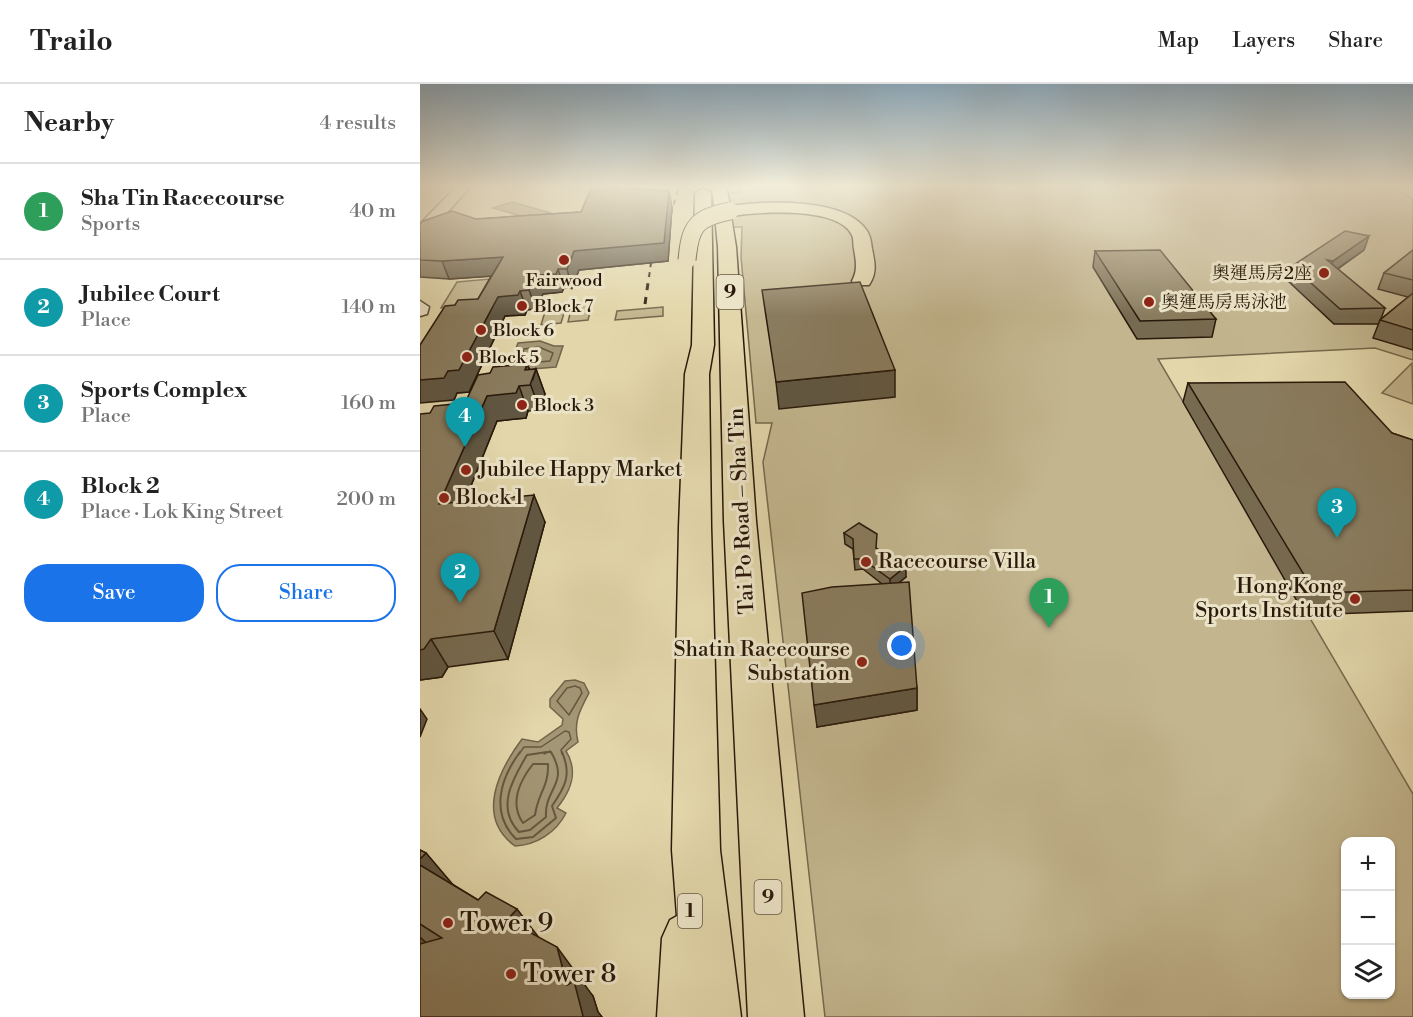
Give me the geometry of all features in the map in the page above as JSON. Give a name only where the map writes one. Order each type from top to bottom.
[{"type":"highway","points":[[692,230],[689,236],[687,260],[684,347],[697,374]]},
{"type":"highway","name":"Tai Po Road – Sha Tin","points":[[703,230],[703,345],[697,374],[696,850],[713,1017]]},
{"type":"highway","name":"Tai Po Road – Sha Tin","points":[[725,230],[740,520],[776,1017]]},
{"type":"highway","points":[[727,247],[737,235],[738,230]]},
{"type":"highway","points":[[854,230],[861,238],[867,270],[862,281]]},
{"type":"highway","name":"1","points":[[685,1017],[690,905],[696,850]]},
{"type":"shaded area","points":[[742,230],[1413,230],[1413,360],[1375,348],[1158,359],[1413,794],[1413,1017],[825,1017],[763,462],[772,423],[756,423],[741,257]]},
{"type":"shaded area","points":[[490,279],[477,305],[441,308],[457,282]]},
{"type":"shaded area","points":[[593,301],[588,320],[568,322],[573,302]]},
{"type":"shaded area","points":[[567,303],[561,323],[541,325],[547,305]]},
{"type":"shaded area","points":[[663,307],[663,316],[615,320],[617,311]]},
{"type":"shaded area","points":[[1412,363],[1413,404],[1382,393]]},
{"type":"water","points":[[540,341],[554,346],[563,346],[556,367],[507,371],[518,343]]},
{"type":"water","points":[[575,680],[584,683],[589,693],[577,722],[578,742],[566,751],[572,766],[572,781],[557,808],[566,813],[545,837],[515,846],[503,834],[496,821],[495,793],[499,779],[513,751],[522,739],[538,742],[562,725],[563,719],[550,707],[550,699],[565,681]]},
{"type":"building","points":[[420,230],[665,230],[664,243],[574,251],[567,269],[558,269],[556,274],[536,275],[529,290],[520,291],[518,295],[498,297],[459,370],[448,371],[444,378],[420,380],[420,345],[445,306],[455,305],[458,300],[478,299],[503,257],[420,260]]},
{"type":"building","points":[[1345,231],[1369,236],[1333,261],[1327,260],[1385,308],[1340,309],[1292,266]]},
{"type":"building","points":[[1160,250],[1216,319],[1140,321],[1095,251]]},
{"type":"building","points":[[1413,250],[1413,280],[1384,273]]},
{"type":"building","points":[[860,282],[895,370],[776,382],[762,290]]},
{"type":"building","points":[[1413,293],[1413,330],[1380,320]]},
{"type":"building","points":[[527,364],[525,370],[536,369],[530,385],[519,386],[516,393],[487,396],[439,504],[534,495],[494,631],[431,639],[424,649],[420,650],[420,414],[430,413],[434,406],[465,403],[478,375],[490,373],[493,367]]},
{"type":"building","points":[[1345,382],[1392,433],[1413,440],[1413,590],[1315,593],[1188,383]]},
{"type":"building","points":[[859,523],[877,534],[876,548],[906,566],[890,579],[862,559],[854,559],[853,539],[844,533]]},
{"type":"building","name":"Shatin Racecourse Substation","points":[[909,582],[917,688],[814,705],[802,593],[832,587]]},
{"type":"building","points":[[420,850],[426,853],[420,859]]},
{"type":"building","points":[[420,865],[478,900],[486,892],[517,909],[507,920],[557,947],[567,985],[574,981],[583,1016],[420,1017],[420,944],[442,938],[420,924]]},
{"type":"railway","points":[[649,277],[651,263]]},
{"type":"railway","points":[[645,304],[649,276]]},
{"type":"place","name":"Fairwood","points":[[564,260]]},
{"type":"place","name":"奧運馬房2座","points":[[1324,273]]},
{"type":"place","name":"奧運馬房馬泳池","points":[[1149,302]]},
{"type":"place","name":"Block 7","points":[[522,306]]},
{"type":"place","name":"Block 6","points":[[481,330]]},
{"type":"place","name":"Block 5","points":[[467,357]]},
{"type":"place","name":"Block 3","points":[[522,405]]},
{"type":"place","name":"Block 2","points":[[465,447]]},
{"type":"place","name":"Jubilee Happy Market","points":[[466,470]]},
{"type":"place","name":"Block 1","points":[[444,498]]},
{"type":"place","name":"Sports Complex","points":[[1337,538]]},
{"type":"place","name":"Racecourse Villa","points":[[866,562]]},
{"type":"place","name":"Hong Kong Sports Institute","points":[[1355,599]]},
{"type":"place","name":"Jubilee Court","points":[[460,603]]},
{"type":"place","name":"Sha Tin Racecourse","points":[[1049,628]]},
{"type":"place","name":"Shatin Racecourse Substation","points":[[862,662]]},
{"type":"place","name":"Tower 9","points":[[448,923]]},
{"type":"place","name":"Tower 8","points":[[511,974]]}]
